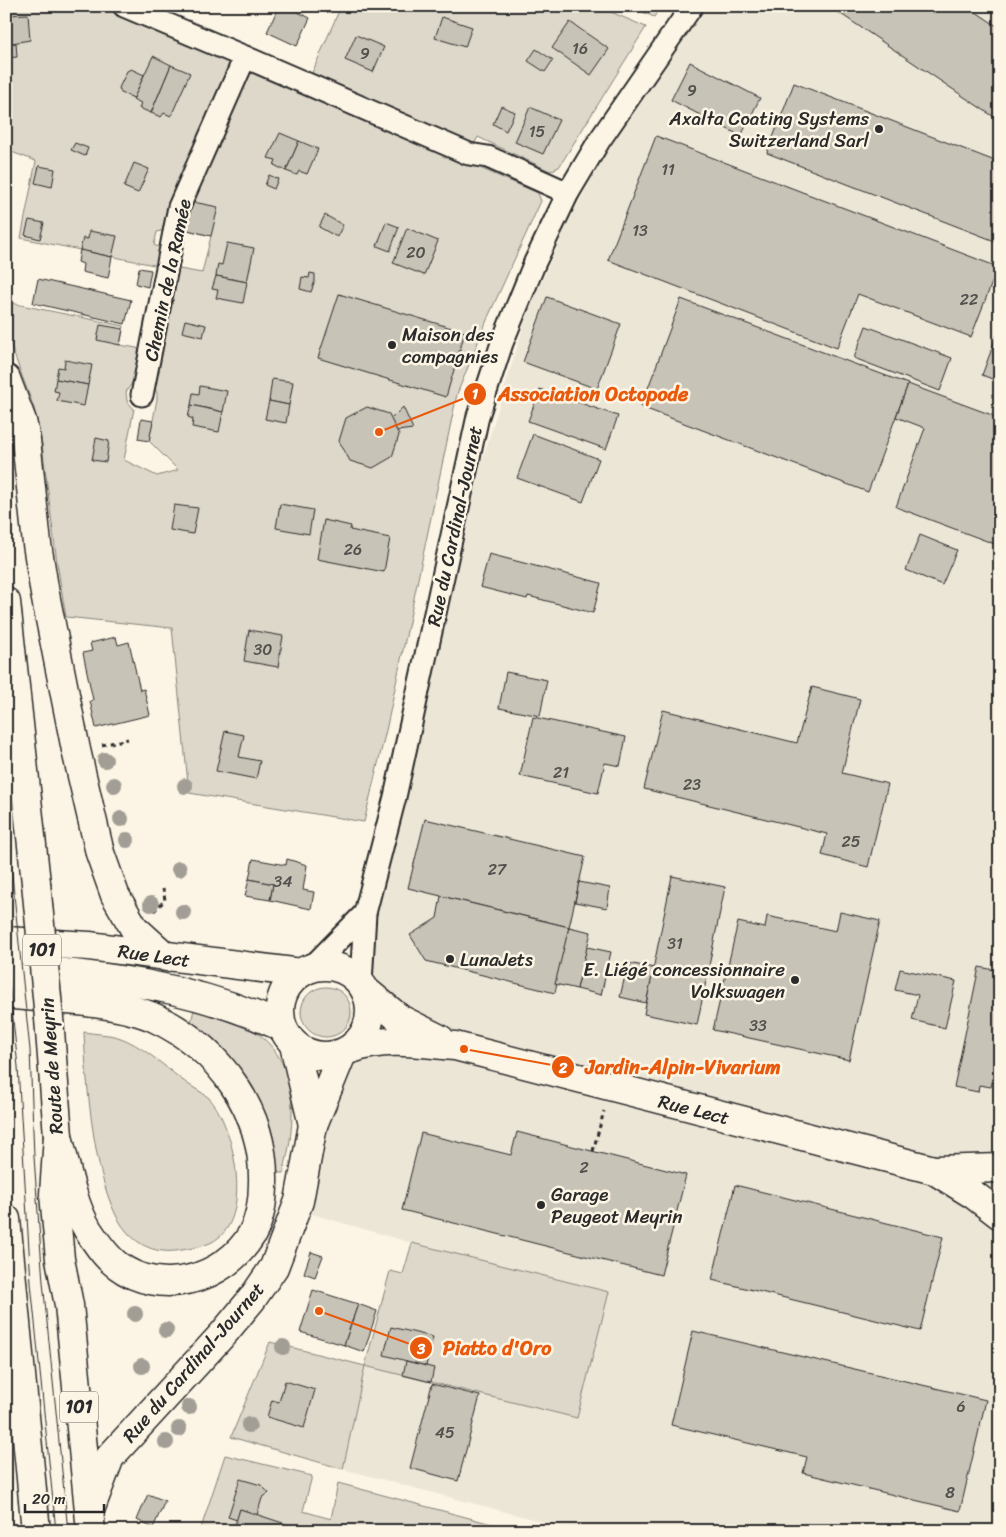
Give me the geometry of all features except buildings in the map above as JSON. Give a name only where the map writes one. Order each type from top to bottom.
[{"type":"main road","points":[[6,379],[22,421],[26,440],[37,544],[45,594],[76,750],[100,853],[115,895],[134,928],[166,956]]},
{"type":"main road","name":"Route de Meyrin","points":[[6,602],[54,1059],[58,1136],[55,1203],[60,1259],[69,1305],[90,1520]]},
{"type":"main road","name":"Rue Lect","points":[[6,941],[89,946],[306,970]]},
{"type":"main road","points":[[333,966],[353,975],[363,987],[370,1007],[369,1023],[363,1038],[347,1052],[329,1057],[317,1056],[304,1052],[288,1036],[280,1012],[282,997],[289,983],[306,970],[333,966]]},
{"type":"main road","name":"Rue Lect","points":[[6,967],[106,976],[189,993],[258,1015],[288,1036]]},
{"type":"main road","name":"Rue Lect","points":[[363,987],[400,1019],[455,1046]]},
{"type":"main road","points":[[6,994],[114,1007],[138,1012],[154,1017],[178,1030],[203,1049],[223,1070],[238,1091],[251,1116],[261,1149],[263,1194],[252,1234],[229,1260],[196,1278],[157,1282],[117,1265],[87,1228],[78,1205],[58,1136]]},
{"type":"main road","name":"Rue du Cardinal-Journet","points":[[288,1036],[313,1125]]},
{"type":"main road","name":"Rue Lect","points":[[347,1052],[371,1042],[394,1040],[455,1046],[934,1170],[1000,1168]]},
{"type":"main road","name":"Rue du Cardinal-Journet","points":[[90,1520],[110,1457],[223,1334],[252,1299],[274,1267],[299,1202],[313,1125],[347,1052]]},
{"type":"main road","name":"Rue Lect","points":[[934,1170],[974,1195],[1000,1215]]},
{"type":"main road","points":[[6,1219],[36,1531]]},
{"type":"street","points":[[124,6],[469,154],[488,158],[568,193]]},
{"type":"street","name":"Rue du Cardinal-Journet","points":[[363,987],[365,914],[395,797],[478,416],[502,343],[535,262],[568,193],[599,141],[692,6]]},
{"type":"street","name":"Chemin de la Ramée","points":[[142,395],[179,207],[245,57]]},
{"type":"street","points":[[306,970],[365,914]]},
{"type":"path","points":[[101,745],[128,739]]},
{"type":"path","points":[[150,915],[165,900],[163,889]]},
{"type":"path","points":[[593,1151],[605,1106]]},
{"type":"shaded area","points":[[6,6],[100,6],[226,57],[230,71],[164,230],[157,232],[154,245],[161,248],[159,266],[21,238],[36,161],[6,150]]},
{"type":"shaded area","points":[[341,6],[597,6],[646,27],[559,167],[550,171],[478,137],[474,144],[312,73]]},
{"type":"shaded area","points":[[629,6],[661,6],[654,17]]},
{"type":"shaded area","points":[[705,6],[1000,6],[1000,1531],[578,1531],[343,1469],[365,1366],[609,1292],[412,1243],[305,1212],[479,471],[528,311],[572,214],[612,142]]},
{"type":"shaded area","points":[[257,72],[538,193],[541,201],[489,315],[457,394],[387,726],[364,822],[189,793],[172,628],[66,617],[42,444],[34,408],[6,333],[6,302],[124,326],[120,345],[137,348],[141,353],[137,375],[126,392],[127,401],[134,409],[124,460],[157,476],[178,470],[149,441],[157,399],[157,393],[152,384],[174,268],[202,273],[211,236],[184,229],[193,202],[191,201],[245,76]]},
{"type":"shaded area","points":[[326,987],[335,989],[346,998],[351,1012],[349,1021],[340,1032],[326,1037],[317,1035],[306,1026],[301,1012],[303,1003],[312,992]]},
{"type":"shaded area","points":[[194,1009],[233,1021],[259,1034],[274,1049],[284,1067],[290,1087],[292,1108],[288,1152],[283,1173],[278,1173],[270,1126],[254,1090],[246,1077],[227,1055],[191,1023]]},
{"type":"shaded area","points":[[84,1032],[114,1036],[135,1045],[151,1055],[184,1082],[206,1095],[218,1111],[232,1148],[237,1190],[234,1209],[228,1226],[214,1241],[201,1246],[174,1251],[160,1251],[140,1243],[128,1233],[116,1216],[107,1193],[94,1137]]},
{"type":"shaded area","points":[[412,1243],[609,1292],[577,1418],[365,1366],[390,1271],[403,1274]]},
{"type":"shaded area","points":[[270,1342],[365,1366],[343,1469],[231,1437]]},
{"type":"shaded area","points":[[225,1455],[312,1476],[303,1511],[331,1519],[338,1483],[518,1531],[200,1531]]},
{"type":"tram line","points":[[6,817],[30,1050],[34,1157],[43,1282],[68,1531]]},
{"type":"tram line","points":[[6,954],[18,1067],[31,1283],[56,1531]]},
{"type":"place","name":"Axalta Coating Systems Switzerland Sarl","points":[[879,129]]},
{"type":"place","name":"Maison des compagnies","points":[[392,345]]},
{"type":"place","name":"Association Octopode","points":[[379,432]]},
{"type":"place","name":"LunaJets","points":[[450,959]]},
{"type":"place","name":"E. Liégé concessionnaire Volkswagen","points":[[795,980]]},
{"type":"place","name":"Jardin-Alpin-Vivarium","points":[[464,1049]]},
{"type":"place","name":"Garage Peugeot Meyrin","points":[[541,1205]]},
{"type":"place","name":"Piatto d'Oro","points":[[319,1311]]}]
